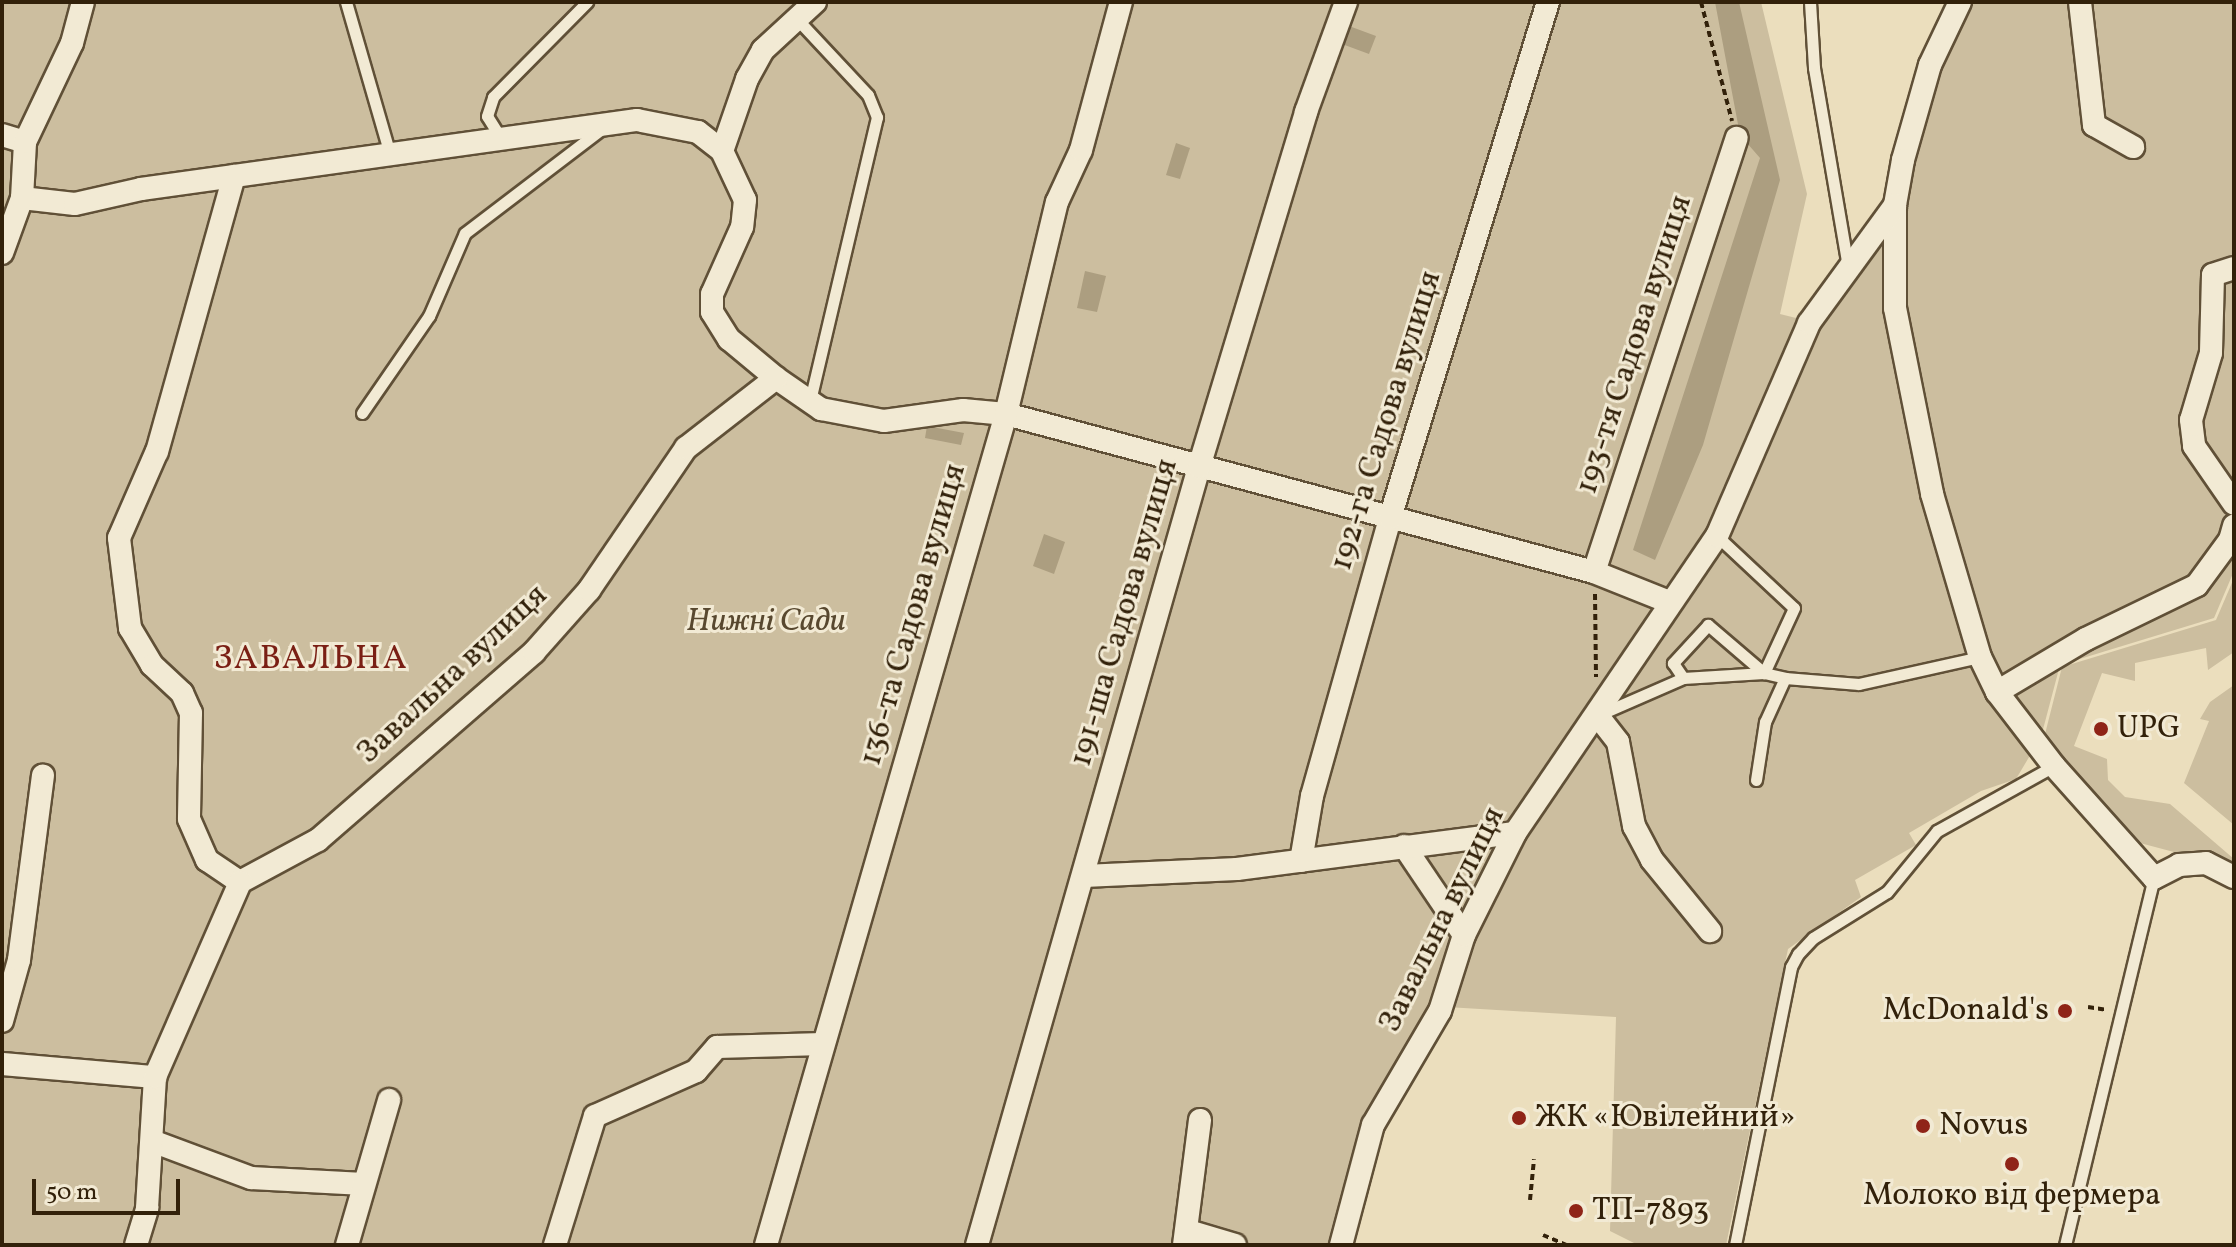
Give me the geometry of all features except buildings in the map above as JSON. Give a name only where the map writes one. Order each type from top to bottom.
[{"type":"street","points":[[2,253],[22,198],[25,142],[72,43],[83,2]]},
{"type":"street","name":"136-та Садова вулиця","points":[[766,1245],[1006,414],[1057,202],[1081,150],[1121,2]]},
{"type":"street","name":"191-ша Садова вулиця","points":[[977,1245],[1199,467],[1306,112],[1346,2]]},
{"type":"street","name":"192-га Садова вулиця","points":[[1301,861],[1312,796],[1390,518],[1548,2]]},
{"type":"street","points":[[1960,2],[1930,65],[1895,205],[1895,308],[1932,494],[1980,657],[1997,692],[2054,766],[2154,878],[2179,865],[2206,863],[2234,877]]},
{"type":"street","points":[[2080,2],[2094,125],[2133,147]]},
{"type":"street","points":[[722,151],[752,69],[807,7]]},
{"type":"street","points":[[22,198],[75,204],[234,176],[637,120],[670,123],[698,132],[722,151],[745,200],[742,227],[712,294],[712,312],[729,339],[776,378],[821,409],[884,421],[963,410],[1006,414],[1594,572],[1669,602]]},
{"type":"street","points":[[2,135],[25,142]]},
{"type":"street","name":"193-тя Садова вулиця","points":[[1594,572],[1737,138]]},
{"type":"street","points":[[136,1245],[147,1208],[155,1077],[240,882],[207,860],[189,819],[191,713],[182,693],[152,665],[130,628],[119,538],[157,451],[234,176]]},
{"type":"street","name":"Завальна вулиця","points":[[1341,1245],[1373,1125],[1440,1011],[1464,935],[1515,833],[1597,715],[1669,602],[1717,536],[1802,337],[1895,205]]},
{"type":"street","points":[[2234,268],[2213,275],[2211,353],[2191,420],[2194,446],[2234,504]]},
{"type":"street","name":"Завальна вулиця","points":[[240,882],[318,840],[534,652],[589,590],[686,448],[776,378]]},
{"type":"street","points":[[1997,692],[2086,639],[2197,585],[2230,540],[2234,526]]},
{"type":"street","points":[[1597,715],[1618,742],[1634,826],[1652,860],[1710,931]]},
{"type":"street","points":[[2,1021],[19,960],[43,776]]},
{"type":"street","points":[[1084,876],[1301,861],[1515,833]]},
{"type":"street","points":[[1404,846],[1464,935]]},
{"type":"street","points":[[555,1245],[595,1116],[696,1071],[717,1047],[823,1044]]},
{"type":"street","points":[[2,1064],[155,1077]]},
{"type":"street","points":[[347,1245],[389,1100]]},
{"type":"street","points":[[1200,1120],[1186,1238],[1235,1245]]},
{"type":"street","points":[[152,1141],[251,1178],[364,1184]]},
{"type":"lane","points":[[346,2],[390,154]]},
{"type":"lane","points":[[502,141],[487,116],[493,97],[587,2]]},
{"type":"lane","points":[[1810,2],[1814,68],[1849,269]]},
{"type":"lane","points":[[807,7],[868,95],[877,117],[810,401]]},
{"type":"lane","points":[[362,413],[429,316],[465,233],[604,127]]},
{"type":"lane","points":[[1717,536],[1794,608],[1764,673]]},
{"type":"lane","points":[[1683,678],[1673,663],[1708,625],[1764,673]]},
{"type":"lane","points":[[1597,715],[1683,678],[1764,673],[1785,678],[1859,684],[1980,657]]},
{"type":"lane","points":[[1756,780],[1765,722],[1785,678]]},
{"type":"lane","points":[[1735,1245],[1791,967],[1798,954],[1813,938],[1887,892],[1937,831],[2054,766]]},
{"type":"lane","points":[[2065,1245],[2143,911],[2154,878]]},
{"type":"path","points":[[1701,2],[1737,138]]},
{"type":"path","points":[[1594,572],[1597,715]]},
{"type":"path","points":[[2088,1007],[2106,1010]]},
{"type":"path","points":[[1530,1200],[1534,1159]]},
{"type":"path","points":[[1543,1235],[1566,1245]]},
{"type":"green space","name":"Нижні Сади","points":[[2,2],[1761,2],[1807,194],[1780,314],[1804,320],[1885,195],[1918,69],[1949,2],[2234,2],[2234,571],[2214,618],[2060,665],[2041,737],[2016,779],[1981,791],[1909,833],[1916,845],[1855,880],[1861,897],[1788,949],[1726,1245],[1638,1245],[1610,1231],[1616,1017],[1430,1006],[1363,1124],[1327,1245],[2,1245]]},
{"type":"green space","points":[[2234,578],[2234,652],[2208,670],[2206,648],[2135,663],[2135,681],[2102,673],[2074,746],[2107,759],[2108,780],[2125,797],[2170,804],[2234,859],[2234,868],[2140,843],[2044,738],[2062,667],[2216,620]]},
{"type":"green space","points":[[2234,685],[2234,825],[2184,783],[2209,721],[2200,719],[2210,702]]},
{"type":"shaded area","points":[[1715,2],[1739,2],[1780,180],[1703,445],[1655,560],[1633,550],[1760,158],[1740,135]]},
{"type":"shaded area","points":[[1349,26],[1376,36],[1369,54],[1342,44]]},
{"type":"shaded area","points":[[1176,143],[1190,148],[1180,179],[1166,175]]},
{"type":"shaded area","points":[[1085,271],[1106,276],[1097,312],[1077,308]]},
{"type":"shaded area","points":[[927,426],[964,433],[961,445],[925,438]]},
{"type":"shaded area","points":[[1044,534],[1065,542],[1054,574],[1033,566]]},
{"type":"place","name":"UPG","points":[[2101,729]]},
{"type":"place","name":"McDonald's","points":[[2065,1011]]},
{"type":"place","name":"ЖК «Ювілейний»","points":[[1519,1118]]},
{"type":"place","name":"Novus","points":[[1923,1126]]},
{"type":"place","name":"Молоко від фермера","points":[[2012,1164]]},
{"type":"place","name":"ТП-7893","points":[[1576,1211]]},
{"type":"district","name":"ЗАВАЛЬНА","points":[[311,660]]}]
